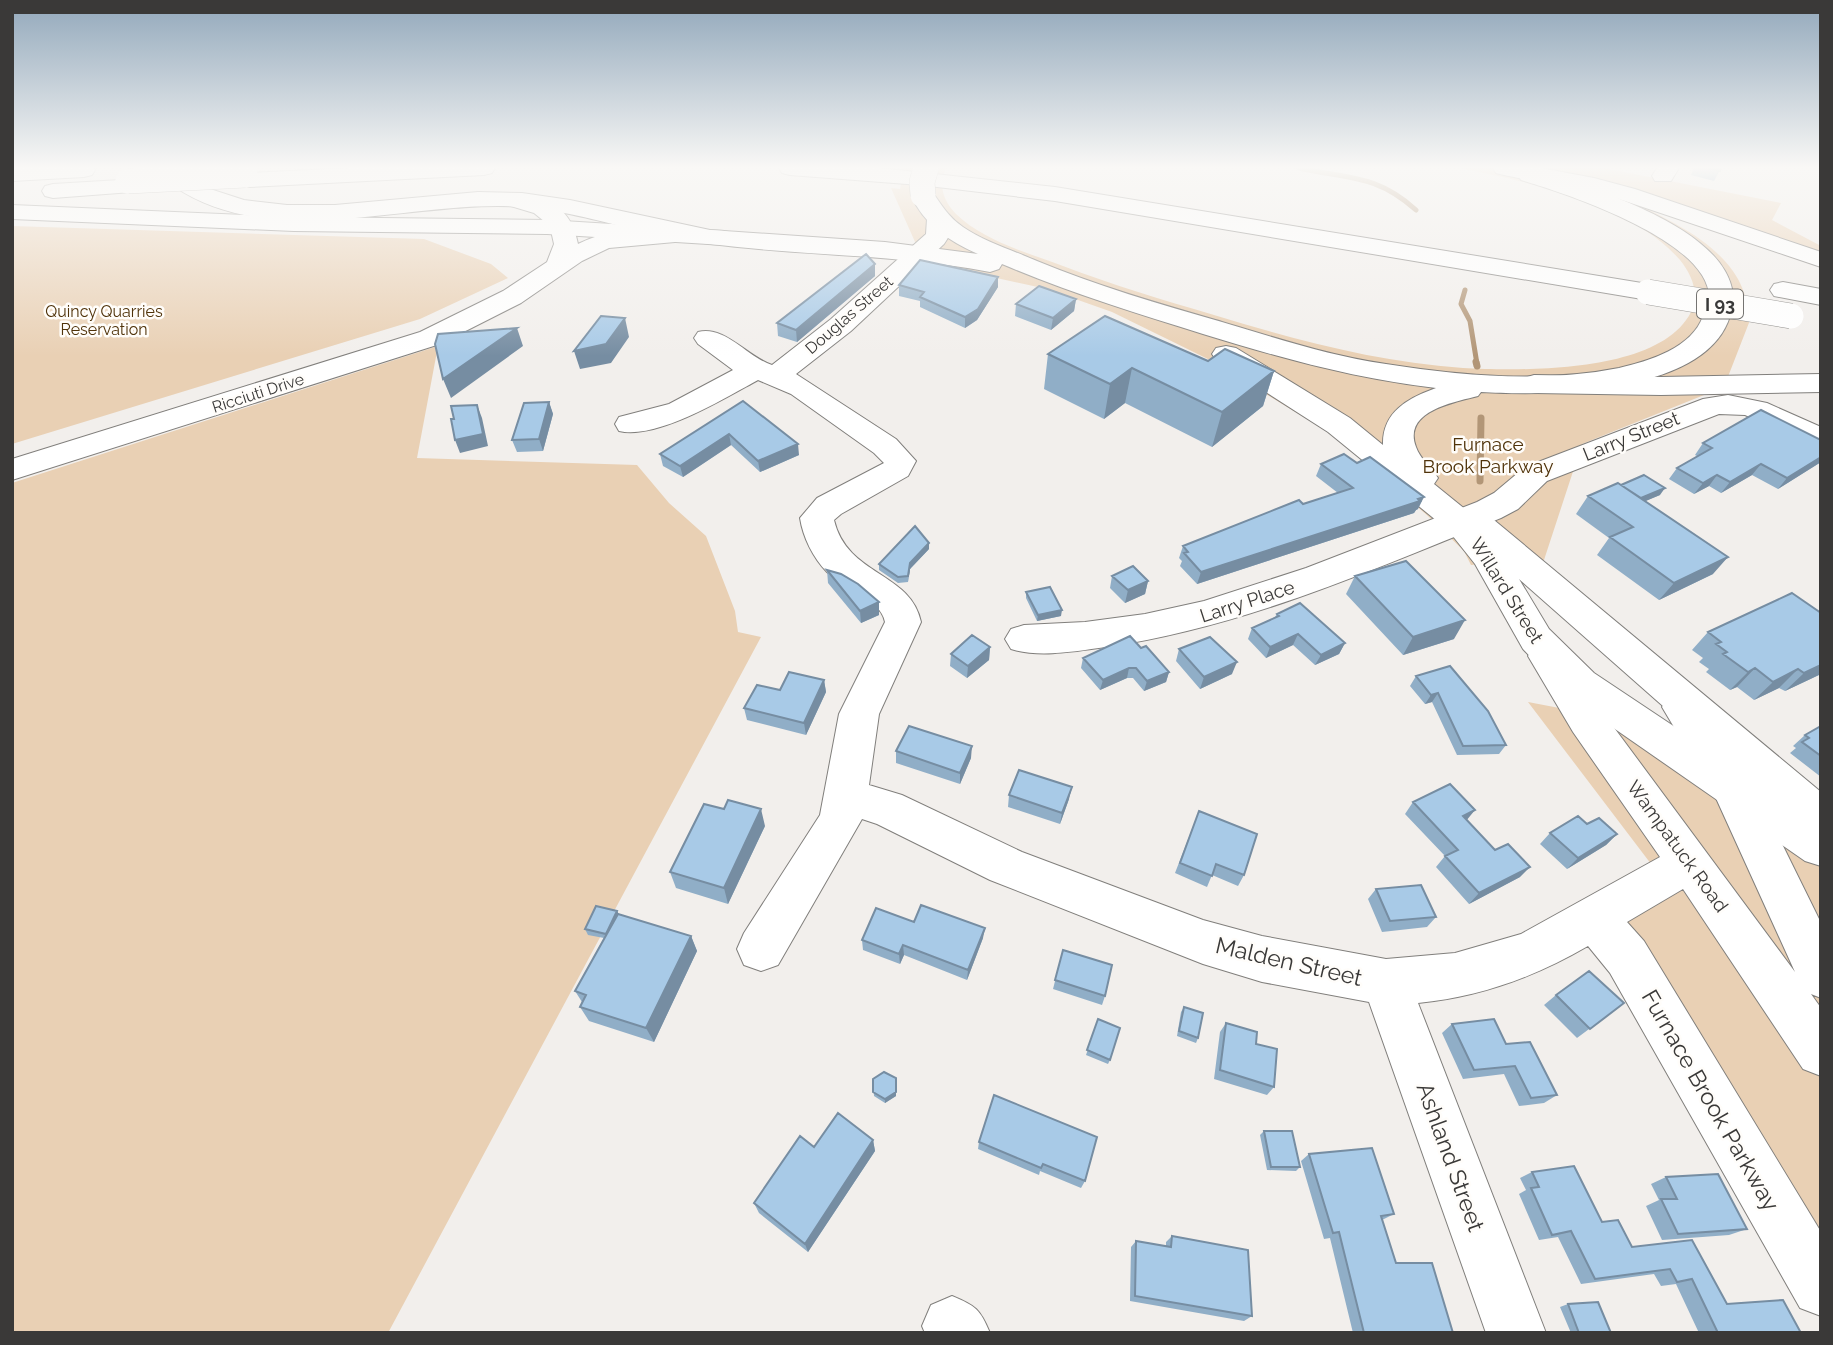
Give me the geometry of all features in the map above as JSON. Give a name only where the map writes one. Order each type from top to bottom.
[{"type":"main road","points":[[558,267],[566,250],[565,231]]},
{"type":"main road","points":[[609,231],[921,252],[983,263],[1082,287]]},
{"type":"main road","points":[[671,231],[724,238]]},
{"type":"main road","name":"Douglas Street","points":[[630,424],[680,410],[765,373],[841,325],[921,252],[940,231]]},
{"type":"main road","points":[[956,231],[976,244],[1082,287],[1157,312],[1362,369],[1445,380],[1532,384],[1649,386],[1821,383]]},
{"type":"main road","name":"I 93","points":[[1308,231],[1646,280]]},
{"type":"main road","name":"I 93","points":[[1333,231],[1787,303],[1821,313]]},
{"type":"main road","name":"I 93","points":[[1360,231],[1646,280]]},
{"type":"main road","points":[[1412,231],[1590,259]]},
{"type":"main road","points":[[1532,384],[1613,377],[1648,369],[1677,357],[1698,344],[1712,329],[1720,313],[1716,280],[1688,247],[1665,231]]},
{"type":"main road","points":[[1734,231],[1821,260]]},
{"type":"main road","name":"Ricciuti Drive","points":[[12,470],[430,338],[498,304],[592,245],[615,238],[724,238]]},
{"type":"main road","name":"I 93","points":[[1787,303],[1821,297]]},
{"type":"main road","name":"I 93","points":[[1787,303],[1821,304]]},
{"type":"main road","name":"I 93","points":[[1787,303],[1821,321]]},
{"type":"main road","name":"Ricciuti Drive","points":[[12,456],[498,304]]},
{"type":"main road","name":"Willard Street","points":[[1157,312],[1333,420],[1466,520],[1574,606],[1821,818]]},
{"type":"main road","points":[[708,338],[736,360],[793,383],[886,446],[900,461],[897,469],[829,506],[817,518],[824,540],[839,564],[890,599],[904,617],[859,714],[840,821],[761,949]]},
{"type":"main road","name":"Willard Street","points":[[1532,384],[1441,395],[1419,404],[1401,423],[1398,446],[1409,465],[1466,520],[1528,625],[1568,673],[1598,698],[1821,847]]},
{"type":"main road","name":"Larry Street","points":[[1466,520],[1498,506],[1529,479],[1548,469],[1714,405],[1733,404],[1762,411],[1821,439]]},
{"type":"main road","name":"Larry Place","points":[[1024,639],[1066,639],[1128,631],[1224,610],[1280,592],[1466,520]]},
{"type":"main road","points":[[1528,625],[1522,597],[1534,592],[1553,596],[1574,606]]},
{"type":"main road","name":"Wampatuck Road","points":[[1528,625],[1587,721],[1693,866],[1821,1051]]},
{"type":"main road","points":[[1647,669],[1700,731],[1732,788],[1821,975]]},
{"type":"main road","name":"Malden Street","points":[[846,797],[887,808],[982,856],[1203,942],[1262,959],[1386,982],[1455,976],[1519,958],[1665,875],[1693,866]]},
{"type":"main road","name":"Furnace Brook Parkway","points":[[1593,917],[1627,957],[1821,1287]]},
{"type":"main road","name":"Ashland Street","points":[[1386,982],[1516,1333]]},
{"type":"green space","name":"Quincy Quarries Reservation","points":[[12,231],[163,231],[424,239],[491,264],[508,278],[420,319],[12,444]]},
{"type":"green space","name":"Furnace Brook Parkway","points":[[910,231],[978,231],[1007,245],[1119,286],[1306,341],[1399,361],[1431,365],[1463,368],[1553,368],[1621,358],[1651,347],[1675,332],[1694,305],[1695,292],[1691,278],[1680,260],[1644,231],[1687,231],[1706,243],[1729,266],[1740,283],[1752,315],[1724,387],[1582,444],[1544,560],[1471,565],[1464,551],[1428,516],[1338,438],[1212,361],[1112,312],[1047,289],[924,262]]},
{"type":"green space","name":"Furnace Brook Parkway","points":[[1738,231],[1792,231],[1821,246],[1821,253]]},
{"type":"green space","points":[[438,346],[417,458],[637,465],[669,503],[706,536],[735,611],[738,632],[761,637],[388,1333],[12,1333],[12,483]]},
{"type":"green space","points":[[1528,702],[1601,716],[1821,867],[1821,1245],[1623,922],[1667,885]]},
{"type":"building","points":[[866,254],[875,264],[796,330],[777,323]]},
{"type":"building","points":[[920,260],[998,277],[978,309],[965,317],[920,297],[924,292],[899,285]]},
{"type":"building","points":[[1039,286],[1076,299],[1053,318],[1016,304]]},
{"type":"building","points":[[601,316],[625,318],[606,344],[574,351]]},
{"type":"building","points":[[1105,316],[1208,361],[1225,349],[1274,371],[1222,412],[1132,368],[1110,384],[1048,354]]},
{"type":"building","points":[[517,328],[443,379],[435,344],[438,334]]},
{"type":"building","points":[[743,401],[798,444],[758,461],[729,434],[680,466],[660,454]]},
{"type":"building","points":[[549,402],[539,439],[512,440],[524,403]]},
{"type":"building","points":[[477,405],[483,434],[455,440],[451,406]]},
{"type":"building","points":[[1761,410],[1821,440],[1821,457],[1787,478],[1761,464],[1730,482],[1717,475],[1703,483],[1677,468],[1712,448],[1703,443]]},
{"type":"building","points":[[1344,454],[1357,463],[1370,457],[1424,497],[1418,499],[1420,501],[1201,572],[1184,553],[1188,552],[1183,546],[1299,500],[1303,504],[1353,488],[1321,464]]},
{"type":"building","points":[[1644,475],[1665,488],[1641,498],[1621,485]]},
{"type":"building","points":[[1618,483],[1728,557],[1674,583],[1610,537],[1633,527],[1588,496]]},
{"type":"building","points":[[915,526],[929,543],[910,563],[908,576],[898,577],[879,564]]},
{"type":"building","points":[[1406,561],[1465,620],[1413,637],[1355,576]]},
{"type":"building","points":[[1133,566],[1148,581],[1128,590],[1112,576]]},
{"type":"building","points":[[827,570],[841,574],[858,584],[879,602],[860,611]]},
{"type":"building","points":[[1050,587],[1062,610],[1038,615],[1026,592]]},
{"type":"building","points":[[1792,593],[1821,613],[1821,665],[1804,673],[1798,669],[1773,682],[1755,668],[1748,672],[1723,654],[1727,652],[1716,644],[1721,642],[1708,632]]},
{"type":"building","points":[[1300,603],[1345,643],[1321,655],[1298,634],[1270,647],[1252,628]]},
{"type":"building","points":[[972,635],[990,647],[968,666],[951,654]]},
{"type":"building","points":[[1130,636],[1141,648],[1146,646],[1169,672],[1147,681],[1136,668],[1129,668],[1103,680],[1083,658]]},
{"type":"building","points":[[1210,637],[1237,662],[1204,677],[1179,649]]},
{"type":"building","points":[[1450,666],[1488,711],[1506,745],[1463,746],[1438,693],[1431,695],[1416,676]]},
{"type":"building","points":[[789,672],[824,680],[804,723],[744,708],[757,685],[780,690]]},
{"type":"building","points":[[909,726],[972,746],[960,773],[896,751]]},
{"type":"building","points":[[1821,726],[1821,756],[1802,742],[1809,738],[1805,735]]},
{"type":"building","points":[[1019,770],[1072,787],[1062,813],[1009,795]]},
{"type":"building","points":[[1450,784],[1475,810],[1463,816],[1495,850],[1508,844],[1530,867],[1479,893],[1445,856],[1458,850],[1413,802]]},
{"type":"building","points":[[728,800],[761,809],[724,888],[670,872],[704,804],[724,809]]},
{"type":"building","points":[[1199,811],[1257,834],[1244,875],[1216,864],[1212,876],[1180,863]]},
{"type":"building","points":[[1578,816],[1587,824],[1599,818],[1617,834],[1578,858],[1550,833]]},
{"type":"building","points":[[1421,885],[1436,917],[1390,921],[1376,889]]},
{"type":"building","points":[[921,905],[985,928],[968,970],[903,945],[899,954],[862,940],[876,908],[914,922]]},
{"type":"building","points":[[596,906],[617,911],[606,934],[585,929]]},
{"type":"building","points":[[618,914],[691,936],[646,1028],[580,1007],[586,995],[575,991]]},
{"type":"building","points":[[1063,950],[1112,965],[1105,996],[1055,980]]},
{"type":"building","points":[[1589,971],[1624,1003],[1590,1029],[1556,995]]},
{"type":"building","points":[[1184,1007],[1203,1013],[1198,1038],[1179,1031]]},
{"type":"building","points":[[1098,1019],[1120,1028],[1110,1060],[1087,1050]]},
{"type":"building","points":[[1494,1019],[1506,1044],[1530,1042],[1557,1095],[1531,1098],[1515,1066],[1474,1070],[1452,1024]]},
{"type":"building","points":[[1226,1023],[1257,1032],[1256,1044],[1277,1049],[1274,1087],[1220,1070]]},
{"type":"building","points":[[884,1072],[896,1078],[896,1092],[885,1099],[873,1092],[873,1079]]},
{"type":"building","points":[[994,1095],[1097,1137],[1085,1181],[1043,1164],[1041,1168],[979,1142]]},
{"type":"building","points":[[838,1113],[873,1140],[805,1244],[754,1203],[800,1136],[814,1147]]},
{"type":"building","points":[[1264,1131],[1292,1131],[1300,1167],[1271,1167]]},
{"type":"building","points":[[1372,1148],[1394,1214],[1381,1216],[1396,1263],[1432,1263],[1453,1333],[1364,1333],[1339,1232],[1333,1233],[1309,1154]]},
{"type":"building","points":[[1574,1166],[1602,1222],[1618,1220],[1632,1247],[1692,1240],[1727,1304],[1783,1300],[1801,1333],[1718,1333],[1692,1279],[1677,1282],[1670,1269],[1595,1279],[1571,1231],[1552,1235],[1531,1188],[1539,1187],[1532,1172]]},
{"type":"building","points":[[1718,1174],[1747,1229],[1678,1234],[1661,1199],[1677,1199],[1666,1177]]},
{"type":"building","points":[[1172,1236],[1248,1250],[1252,1316],[1135,1296],[1136,1241],[1171,1247]]},
{"type":"building","points":[[1598,1302],[1611,1333],[1579,1333],[1568,1304]]},
{"type":"waterway","points":[[1465,290],[1461,304],[1470,321],[1477,364]]},
{"type":"waterway","points":[[1476,362],[1477,366]]},
{"type":"waterway","points":[[1480,481],[1481,418]]}]
